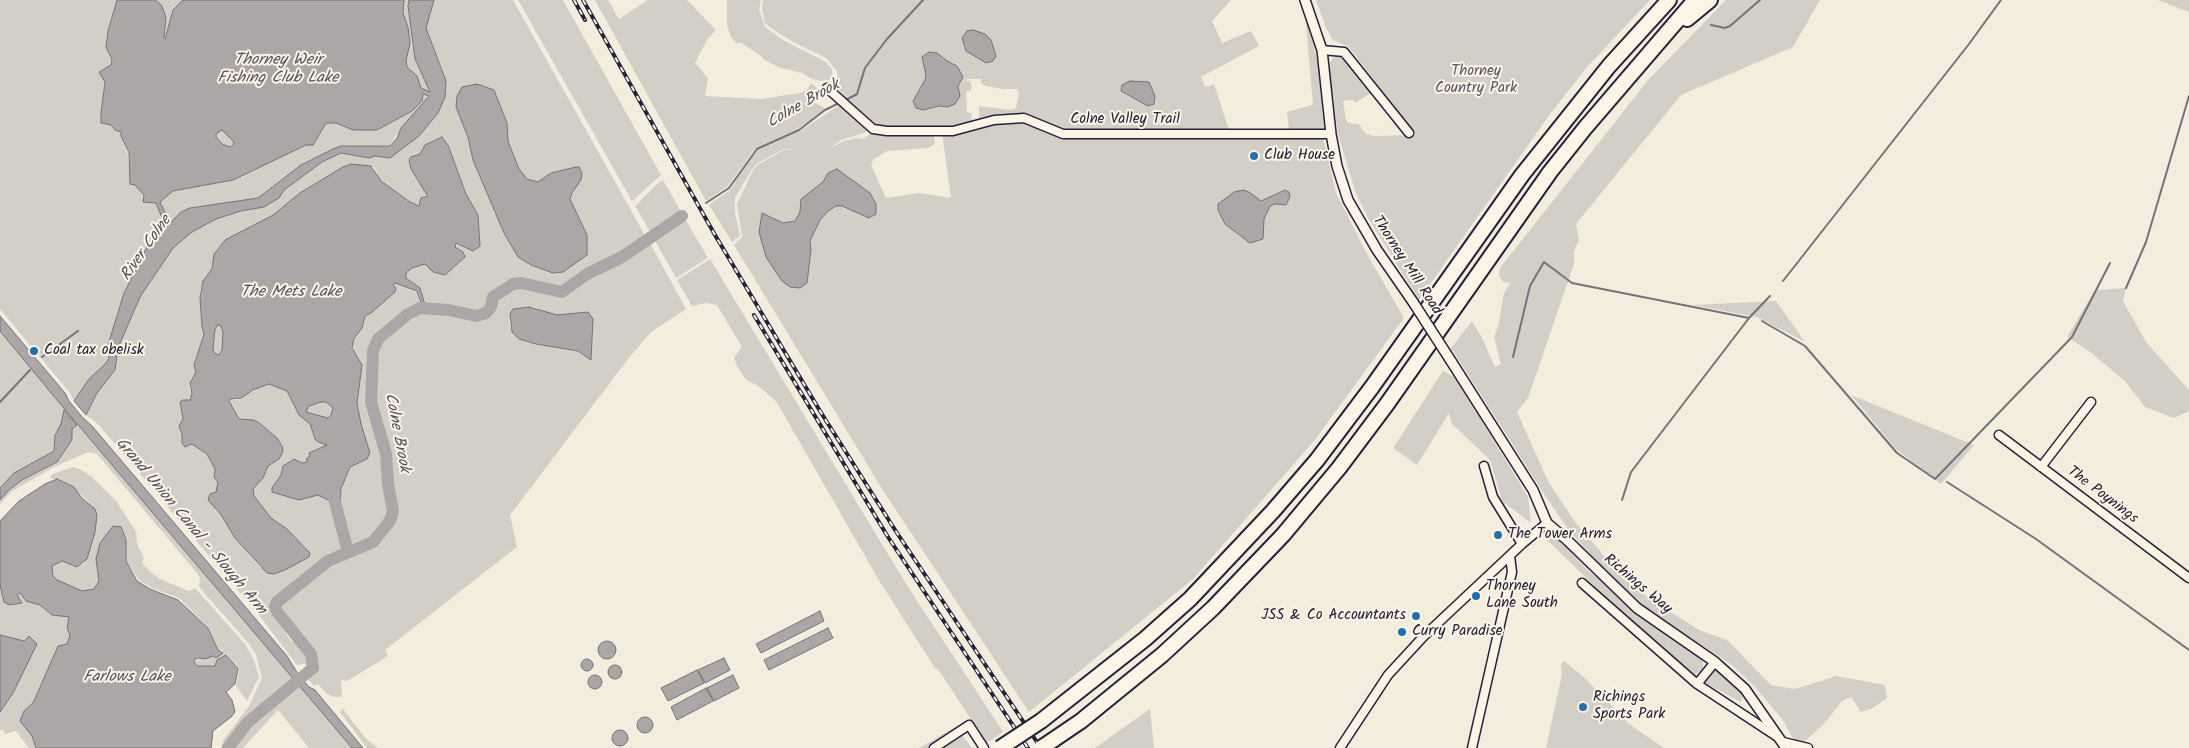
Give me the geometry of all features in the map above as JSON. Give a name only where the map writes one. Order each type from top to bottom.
[{"type":"highway","points":[[1000,748],[1041,721],[1138,645],[1190,599],[1273,511],[1317,460],[1372,387],[1528,168],[1609,66],[1669,0]]},
{"type":"highway","points":[[1040,748],[1081,721],[1162,654],[1213,608],[1282,535],[1339,468],[1387,404],[1550,172],[1585,128],[1695,0]]},
{"type":"highway","points":[[1666,35],[1710,0]]},
{"type":"street","name":"Thorney Mill Road","points":[[1304,0],[1322,50],[1329,134],[1348,200],[1377,250],[1452,361],[1534,490],[1547,523]]},
{"type":"street","points":[[1322,50],[1344,52],[1409,133]]},
{"type":"street","name":"Colne Valley Trail","points":[[828,88],[873,129],[887,131],[953,131],[994,120],[1024,118],[1063,134],[1329,134]]},
{"type":"street","points":[[2041,467],[2091,402]]},
{"type":"street","name":"The Poynings","points":[[1999,435],[2189,578]]},
{"type":"street","points":[[1484,466],[1493,497],[1522,544]]},
{"type":"street","points":[[1340,748],[1388,675],[1423,636],[1547,523]]},
{"type":"street","name":"Richings Way","points":[[1547,523],[1637,608],[1715,662],[1745,689],[1784,743]]},
{"type":"street","points":[[1472,748],[1512,572],[1510,556]]},
{"type":"street","points":[[1582,583],[1696,684],[1784,743],[1808,748]]},
{"type":"street","points":[[1696,684],[1715,662]]},
{"type":"street","points":[[934,748],[969,725],[984,748]]},
{"type":"green space","points":[[0,0],[117,0],[108,31],[108,55],[112,60],[110,67],[106,68],[101,113],[103,124],[111,125],[122,132],[121,136],[128,155],[135,185],[144,195],[156,203],[164,224],[156,229],[124,293],[108,345],[109,358],[89,379],[74,401],[70,393],[0,309]]},
{"type":"green space","points":[[155,0],[183,0],[173,10],[165,39],[166,22],[164,11]]},
{"type":"green space","points":[[404,0],[409,0],[412,43],[417,65],[430,92],[421,88],[417,76],[407,67],[406,61],[410,43],[408,27],[403,13]]},
{"type":"green space","points":[[434,0],[513,0],[646,237],[621,255],[586,273],[561,291],[520,281],[499,290],[492,296],[490,307],[485,313],[476,315],[452,309],[425,307],[420,288],[406,278],[406,273],[412,268],[425,264],[433,272],[463,260],[454,245],[456,243],[473,251],[480,246],[478,215],[466,194],[448,144],[442,137],[425,145],[420,154],[411,157],[409,160],[411,169],[428,196],[423,197],[420,206],[410,202],[381,181],[374,167],[363,166],[300,193],[273,215],[236,234],[218,247],[214,254],[212,269],[200,291],[204,334],[194,365],[196,373],[192,377],[189,388],[192,394],[190,400],[182,400],[180,402],[183,419],[180,423],[185,447],[192,444],[207,454],[215,469],[214,475],[218,482],[218,489],[213,493],[215,510],[222,516],[235,538],[261,568],[295,564],[306,559],[308,550],[287,529],[271,518],[254,496],[253,489],[259,483],[268,466],[279,459],[281,453],[277,438],[253,420],[239,419],[231,406],[230,399],[237,400],[262,386],[275,385],[287,391],[299,415],[310,424],[315,439],[328,445],[315,450],[310,455],[308,462],[302,463],[292,459],[283,466],[281,475],[272,489],[273,492],[299,500],[318,495],[330,501],[337,512],[347,552],[324,562],[275,601],[274,609],[286,634],[291,641],[296,642],[307,652],[310,658],[311,666],[297,665],[262,619],[98,424],[86,415],[97,393],[115,370],[118,348],[140,297],[173,248],[192,232],[216,219],[241,211],[264,207],[279,198],[284,190],[322,162],[341,153],[369,158],[375,156],[390,158],[419,136],[438,113],[445,97],[446,81],[441,72],[443,71],[426,28]],"holes":[[[494,90],[507,123],[508,141],[519,169],[527,179],[538,182],[551,173],[576,167],[574,190],[570,199],[587,235],[563,272],[553,273],[531,265],[518,257],[504,233],[473,160],[468,137],[456,107],[458,95]]]},
{"type":"green space","points":[[518,0],[563,0],[661,175],[632,201]]},
{"type":"green space","points":[[595,0],[608,0],[619,19],[648,0],[687,0],[716,30],[708,38],[695,63],[708,78],[705,96],[761,99],[800,93],[807,90],[811,83],[822,92],[804,104],[816,103],[826,109],[797,129],[754,150],[728,186],[706,201]]},
{"type":"green space","points":[[727,0],[761,0],[759,9],[765,27],[783,40],[826,62],[832,69],[833,79],[822,81],[812,79],[802,73],[778,67],[741,43],[736,43],[731,37],[727,25]]},
{"type":"green space","points":[[763,0],[1231,0],[1212,21],[1222,43],[1251,31],[1259,46],[1201,77],[1205,87],[1214,84],[1232,139],[1323,137],[1336,193],[1367,254],[1404,318],[1314,441],[1193,579],[1029,712],[884,492],[734,245],[742,237],[737,204],[752,172],[757,165],[784,150],[794,150],[784,149],[756,164],[751,171],[735,198],[735,213],[740,236],[732,242],[709,205],[730,190],[758,150],[800,131],[841,104],[871,129],[841,140],[830,148],[844,141],[856,138],[864,139],[873,131],[932,134],[934,137],[935,144],[928,148],[887,151],[874,158],[871,165],[886,198],[919,193],[951,198],[942,132],[979,122],[979,106],[1011,110],[1016,108],[1019,93],[1017,89],[986,86],[981,83],[981,79],[967,79],[972,87],[970,91],[966,91],[967,112],[971,113],[972,120],[967,125],[952,128],[874,127],[841,95],[837,71],[826,58],[793,42],[765,24],[762,8]]},
{"type":"green space","name":"Thorney Country Park","points":[[1316,0],[1650,0],[1588,66],[1550,114],[1419,300],[1368,218],[1356,194],[1338,134],[1330,74],[1330,63],[1333,58],[1339,56],[1348,62],[1371,93],[1355,103],[1353,100],[1343,101],[1348,123],[1359,124],[1365,133],[1374,136],[1415,135],[1349,47],[1333,40],[1326,28]]},
{"type":"green space","points":[[1726,0],[1820,0],[1793,47],[1681,95],[1576,224],[1579,240],[1574,251],[1574,264],[1528,398],[1517,412],[1549,483],[1575,522],[1625,580],[1653,601],[1699,630],[1727,640],[1771,685],[1795,689],[1836,676],[1885,685],[1887,698],[1873,708],[1861,712],[1851,697],[1842,701],[1823,725],[1803,743],[1795,742],[1782,719],[1755,687],[1732,665],[1638,603],[1620,587],[1591,555],[1568,529],[1546,497],[1451,348],[1472,321],[1495,367],[1501,364],[1494,337],[1498,327],[1504,293],[1510,283],[1503,282],[1499,276],[1500,268],[1649,79]]},
{"type":"green space","points":[[2158,0],[2189,0],[2189,12]]},
{"type":"green space","points":[[1309,23],[1318,65],[1324,130],[1289,130],[1287,112],[1313,105],[1306,24]]},
{"type":"green space","points":[[423,94],[430,96],[401,128],[390,145],[341,146],[279,181],[258,198],[226,205],[198,206],[181,212],[170,224],[160,202],[173,191],[233,180],[306,145],[313,145],[326,123],[335,123],[357,130],[377,130],[412,111]]},
{"type":"green space","points":[[222,130],[233,141],[234,144],[230,147],[222,144],[216,137],[216,134]]},
{"type":"green space","points":[[663,180],[683,215],[652,235],[635,206]]},
{"type":"green space","points":[[684,217],[708,258],[676,278],[653,237]]},
{"type":"green space","points":[[650,243],[686,309],[651,332],[628,359],[510,515],[517,547],[385,650],[388,656],[347,681],[341,680],[342,694],[340,697],[327,694],[318,684],[314,686],[307,678],[316,670],[316,661],[276,608],[278,602],[329,562],[373,543],[390,521],[394,511],[389,483],[387,453],[376,422],[372,401],[375,350],[379,340],[409,314],[420,309],[477,317],[486,315],[492,308],[495,297],[514,285],[521,283],[561,293],[588,275],[617,263]],"holes":[[[535,307],[547,315],[593,319],[591,359],[578,351],[536,344],[512,332],[509,321],[513,309]]]},
{"type":"green space","points":[[710,259],[903,579],[1003,732],[985,744],[969,720],[970,718],[940,672],[935,668],[880,582],[776,401],[757,385],[746,380],[737,366],[734,358],[742,347],[717,305],[706,303],[692,306],[677,280]]},
{"type":"green space","points":[[395,283],[417,292],[421,305],[407,313],[377,338],[371,350],[369,402],[384,454],[386,484],[392,511],[388,520],[372,541],[350,551],[340,509],[340,494],[350,467],[366,459],[370,453],[357,403],[362,365],[353,352],[353,343],[362,328],[365,316],[371,313]]},
{"type":"green space","points":[[2126,288],[2123,301],[2146,342],[2189,390],[2189,411],[2174,418],[2145,407],[2125,381],[2089,351],[2067,337],[2095,290]]},
{"type":"green space","points":[[1776,301],[1805,342],[1757,317],[1693,305]]},
{"type":"green space","points":[[218,325],[221,325],[223,332],[222,350],[219,355],[214,353],[213,349],[215,329]]},
{"type":"green space","points":[[0,331],[64,406],[61,424],[55,435],[54,451],[14,473],[0,488]]},
{"type":"green space","points":[[1443,371],[1455,377],[1528,497],[1531,523],[1502,501],[1490,460],[1452,424],[1449,413],[1417,465],[1393,448]]},
{"type":"green space","points":[[1851,395],[1974,445],[1941,484],[1896,449]]},
{"type":"green space","points":[[326,402],[333,408],[328,418],[306,412],[309,406]]},
{"type":"green space","points":[[77,425],[293,677],[248,719],[226,748],[221,747],[224,739],[249,706],[262,678],[256,655],[250,645],[199,587],[200,578],[197,573],[97,454],[88,452],[52,468],[11,492],[0,504],[0,500],[9,490],[22,480],[57,462],[72,439],[72,429]]},
{"type":"green space","points":[[73,467],[92,477],[116,501],[136,532],[137,544],[144,558],[142,563],[160,579],[189,591],[195,588],[245,644],[254,660],[259,677],[247,701],[236,686],[239,671],[227,654],[217,660],[216,666],[198,666],[194,663],[194,660],[205,659],[224,651],[218,649],[209,628],[179,598],[152,588],[139,580],[126,561],[126,540],[113,526],[105,538],[97,567],[99,581],[94,589],[82,591],[57,580],[53,576],[52,566],[57,563],[62,561],[78,565],[83,564],[87,559],[95,509],[79,492],[57,479],[50,479],[52,474]]},
{"type":"green space","points":[[1548,527],[1586,569],[1703,658],[1703,669],[1693,676],[1613,604],[1544,537]]},
{"type":"green space","points":[[0,585],[3,592],[2,598],[21,603],[17,594],[20,593],[26,601],[40,605],[52,615],[70,617],[67,628],[70,635],[67,644],[53,657],[33,703],[24,711],[24,725],[32,736],[36,748],[29,748],[16,731],[5,734],[3,730],[0,730],[0,712],[13,693],[26,637],[24,641],[17,641],[0,635]]},
{"type":"green space","name":"Richings Sports Park","points":[[1564,661],[1585,678],[1628,723],[1664,748],[1546,748],[1562,674],[1561,665]]},
{"type":"green space","points":[[1714,666],[1744,693],[1741,702],[1702,681]]},
{"type":"green space","points":[[300,685],[352,748],[309,748],[278,710],[243,748],[229,748],[248,723],[266,707]]},
{"type":"green space","points":[[343,709],[366,739],[378,748],[367,748],[340,712]]},
{"type":"green space","points":[[1150,709],[1154,748],[1095,748]]},
{"type":"green space","points":[[959,725],[963,725],[930,748],[919,748]]},
{"type":"green space","points":[[963,736],[972,748],[943,748]]},
{"type":"water","name":"Thorney Weir Fishing Club Lake","points":[[117,0],[155,0],[158,2],[162,6],[166,18],[165,39],[173,10],[183,0],[404,0],[403,13],[408,27],[410,43],[406,61],[407,67],[417,76],[421,88],[430,92],[415,59],[408,6],[409,0],[434,0],[426,28],[446,81],[445,97],[438,113],[419,136],[390,158],[375,156],[369,158],[341,153],[322,162],[284,190],[279,198],[264,207],[241,211],[216,219],[192,232],[173,248],[140,297],[118,348],[115,370],[97,393],[86,415],[74,401],[89,379],[109,358],[108,345],[124,293],[156,229],[164,223],[156,203],[143,202],[144,195],[135,185],[130,184],[129,153],[121,132],[115,130],[111,125],[101,123],[105,82],[99,72],[111,65],[112,60],[106,47],[108,31]],"holes":[[[423,94],[429,96],[401,128],[397,138],[390,146],[341,146],[301,165],[258,198],[190,208],[181,212],[170,223],[160,202],[173,191],[233,180],[306,145],[313,145],[326,123],[336,123],[353,130],[377,130],[412,111],[422,101]],[[222,130],[233,141],[234,144],[230,147],[222,144],[216,137],[216,134]]]},
{"type":"water","points":[[973,30],[985,34],[991,40],[996,56],[993,61],[986,63],[966,51],[962,38],[967,31]]},
{"type":"water","points":[[929,52],[937,53],[957,66],[963,77],[958,86],[960,96],[955,104],[948,107],[939,106],[923,110],[916,108],[913,101],[925,80],[926,75],[922,57]]},
{"type":"water","points":[[1130,81],[1149,82],[1155,96],[1154,104],[1148,106],[1121,91],[1122,85]]},
{"type":"water","points":[[477,84],[494,90],[507,123],[508,141],[519,169],[527,179],[538,182],[551,173],[576,167],[579,167],[582,173],[581,180],[570,199],[587,235],[587,255],[563,272],[553,273],[531,265],[518,257],[504,233],[473,160],[468,137],[456,107],[457,96],[462,87]]},
{"type":"water","name":"The Mets Lake","points":[[442,137],[448,145],[466,194],[478,215],[480,246],[473,251],[456,243],[455,247],[463,252],[465,257],[445,275],[433,272],[425,264],[412,268],[406,273],[406,278],[420,288],[426,308],[420,308],[421,303],[417,291],[395,283],[393,284],[396,289],[395,292],[365,316],[362,328],[354,339],[352,348],[362,365],[357,403],[370,453],[367,459],[350,467],[341,489],[340,509],[337,512],[330,501],[318,495],[299,500],[272,492],[272,488],[281,475],[283,466],[294,459],[302,463],[308,462],[306,459],[310,456],[309,453],[327,445],[315,439],[310,424],[299,415],[287,391],[269,384],[253,390],[241,398],[230,399],[229,401],[239,419],[258,422],[277,438],[282,446],[283,451],[279,459],[268,466],[263,478],[253,489],[254,496],[271,518],[287,529],[310,553],[309,557],[287,569],[274,574],[267,573],[235,538],[222,516],[208,500],[210,494],[216,492],[218,482],[214,477],[215,469],[207,454],[192,444],[185,447],[182,443],[182,434],[179,426],[183,419],[180,402],[182,400],[190,400],[192,394],[190,383],[196,372],[194,365],[204,334],[200,298],[203,281],[212,269],[214,254],[225,240],[273,215],[300,193],[351,164],[371,166],[381,181],[410,202],[419,206],[421,198],[428,196],[411,169],[409,160],[411,157],[420,154],[425,145]],"holes":[[[218,325],[221,326],[223,332],[222,350],[219,355],[214,353],[213,349],[215,329]],[[326,402],[333,408],[328,418],[306,412],[309,406]]]},
{"type":"water","points":[[837,169],[870,193],[876,204],[876,214],[869,218],[842,206],[836,206],[827,212],[820,220],[810,241],[811,250],[807,283],[800,288],[790,287],[782,281],[766,257],[759,232],[762,213],[783,223],[795,221],[800,212],[801,199],[823,182],[828,173]]},
{"type":"water","points":[[1243,190],[1261,201],[1285,190],[1289,192],[1290,197],[1286,205],[1275,204],[1270,206],[1264,219],[1263,239],[1250,243],[1225,224],[1218,210],[1218,204],[1234,192]]},
{"type":"water","points":[[529,307],[557,315],[588,312],[593,319],[591,360],[578,351],[536,344],[519,339],[512,332],[510,314],[513,309]]},
{"type":"water","points":[[0,316],[65,393],[83,418],[92,426],[287,656],[298,674],[309,687],[315,690],[363,748],[352,748],[57,400],[0,331]]},
{"type":"water","points":[[64,410],[77,425],[72,429],[72,439],[57,462],[22,480],[0,500],[0,488],[14,473],[54,451],[55,435],[61,424]]},
{"type":"water","name":"Farlows Lake","points":[[57,479],[74,487],[82,498],[95,509],[97,515],[95,532],[87,559],[77,567],[62,561],[52,566],[53,576],[57,580],[82,591],[94,589],[99,581],[96,559],[100,543],[113,526],[121,527],[126,540],[126,561],[137,581],[150,589],[178,600],[208,628],[218,650],[223,653],[216,658],[213,656],[205,659],[198,658],[194,660],[194,663],[198,666],[215,666],[217,660],[226,655],[238,669],[235,684],[226,692],[232,700],[235,712],[213,731],[211,748],[36,748],[32,736],[20,721],[24,711],[33,703],[58,646],[67,644],[70,635],[67,628],[69,617],[52,615],[40,605],[26,601],[20,593],[17,595],[22,603],[9,605],[4,602],[0,585],[0,521],[19,501],[45,484]]},
{"type":"water","points":[[820,611],[824,621],[761,653],[756,644]]},
{"type":"water","points":[[828,628],[833,638],[769,670],[764,660]]},
{"type":"water","points":[[0,635],[24,641],[29,636],[37,644],[13,693],[0,712]]},
{"type":"water","points":[[607,641],[613,644],[616,650],[613,656],[607,659],[601,656],[598,650],[601,644]]},
{"type":"water","points":[[724,658],[730,670],[705,683],[698,670]]},
{"type":"water","points":[[585,659],[589,659],[593,665],[589,671],[585,671],[581,667],[581,663]]},
{"type":"water","points":[[615,665],[620,667],[622,672],[620,677],[615,679],[610,677],[608,672],[610,667]]},
{"type":"water","points":[[697,670],[704,683],[668,701],[661,688]]},
{"type":"water","points":[[595,675],[600,677],[602,682],[600,687],[595,689],[590,687],[588,682],[590,677]]},
{"type":"water","points":[[733,675],[739,688],[714,701],[707,688]]},
{"type":"water","points":[[706,688],[713,701],[677,720],[671,707]]},
{"type":"water","points":[[642,717],[648,717],[653,722],[651,731],[642,733],[637,728],[637,722]]},
{"type":"water","points":[[620,730],[626,732],[628,738],[626,744],[620,746],[614,744],[612,738],[614,732]]},
{"type":"waterway","name":"Colne Brook","points":[[844,101],[857,94],[865,68],[887,39],[923,0]]},
{"type":"waterway","name":"Colne Brook","points":[[1711,25],[1725,28],[1730,26],[1760,0]]},
{"type":"waterway","points":[[1783,281],[1969,44],[2001,0]]},
{"type":"waterway","points":[[2126,288],[2146,242],[2189,96]]},
{"type":"waterway","name":"Colne Brook","points":[[706,203],[729,188],[757,149],[799,130],[825,110],[839,103]]},
{"type":"waterway","name":"Colne Brook","points":[[228,748],[248,722],[313,668],[311,654],[278,613],[275,607],[277,602],[328,561],[373,542],[390,521],[393,511],[388,484],[386,454],[371,402],[373,351],[378,339],[408,314],[420,308],[449,310],[476,316],[486,313],[491,307],[493,297],[513,284],[521,283],[562,292],[587,274],[622,257],[682,216]]},
{"type":"waterway","points":[[1513,357],[1530,286],[1544,262],[1572,283],[1749,318]]},
{"type":"waterway","points":[[1762,321],[1805,346],[1897,453],[1935,479],[2072,337],[2110,263]]},
{"type":"waterway","points":[[1622,500],[1631,472],[1749,318],[1770,296]]},
{"type":"waterway","points":[[42,357],[78,331]]},
{"type":"waterway","points":[[0,402],[30,370]]},
{"type":"waterway","points":[[1947,482],[2036,539],[2189,650]]},
{"type":"waterway","points":[[333,494],[348,552]]},
{"type":"railway","points":[[574,0],[585,20]]},
{"type":"railway","points":[[583,0],[715,235],[820,411],[897,533],[1041,748]]},
{"type":"railway","points":[[754,315],[888,537],[1028,748]]},
{"type":"place","name":"Club House","points":[[1254,156]]},
{"type":"place","name":"Coal tax obelisk","points":[[34,351]]},
{"type":"place","name":"The Tower Arms","points":[[1498,535]]},
{"type":"place","name":"Thorney Lane South","points":[[1476,596]]},
{"type":"place","name":"JSS & Co Accountants","points":[[1416,616]]},
{"type":"place","name":"Curry Paradise","points":[[1402,632]]},
{"type":"place","name":"Richings Sports Park","points":[[1583,707]]},
{"type":"water label","name":"River Colne","points":[[147,249]]},
{"type":"water label","name":"Grand Union Canal - Slough Arm","points":[[190,527]]}]
